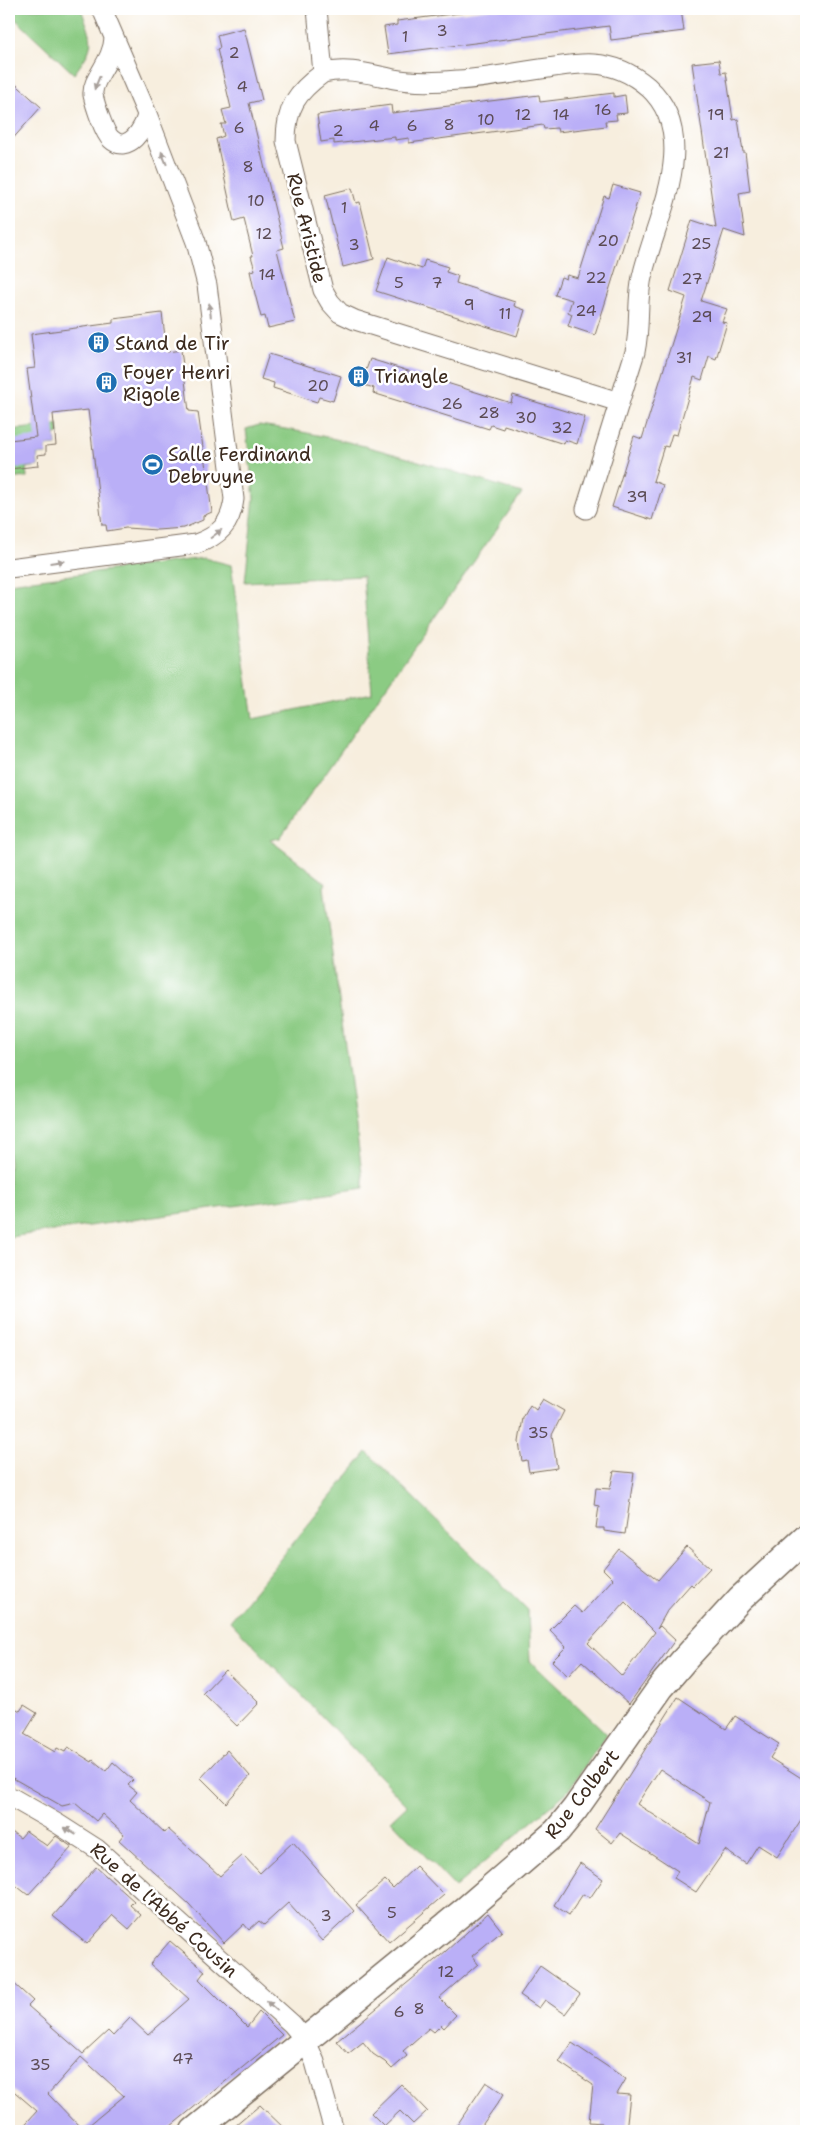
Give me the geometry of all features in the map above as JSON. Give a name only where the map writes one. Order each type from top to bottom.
[{"type":"main road","name":"Rue Colbert","points":[[194,2131],[306,2041],[557,1831],[661,1687],[740,1599],[806,1538]]},
{"type":"street","points":[[9,568],[196,544],[216,536],[228,523],[233,512],[234,499],[203,266],[182,203],[147,114],[102,9]]},
{"type":"street","points":[[317,9],[323,73],[337,69],[353,70],[393,79],[430,82],[593,64],[621,70],[640,80],[654,93],[664,108],[670,122],[674,152],[672,174],[642,275],[639,294],[639,332],[635,352],[586,509]]},
{"type":"street","points":[[114,38],[114,49],[105,68],[96,80],[93,89],[110,138],[117,142],[126,143],[136,138],[142,130],[147,114]]},
{"type":"street","name":"Rue Aristide","points":[[323,73],[310,83],[293,103],[286,125],[286,141],[318,276],[330,302],[340,312],[355,320],[619,402]]},
{"type":"street","name":"Rue de l'Abbé Cousin","points":[[9,1796],[97,1849],[292,2024],[306,2041],[315,2062],[334,2131]]},
{"type":"green space","points":[[9,9],[81,9],[91,43],[86,56],[74,74],[9,13]]},
{"type":"green space","points":[[58,425],[59,434],[55,435],[56,445],[46,446],[46,454],[37,455],[38,466],[26,468],[27,477],[9,479],[9,430]]},
{"type":"green space","points":[[259,425],[293,430],[359,445],[522,493],[280,838],[270,840],[326,883],[324,887],[364,1188],[9,1237],[9,583],[204,558],[231,565],[253,719],[372,693],[363,576],[245,582],[254,498],[246,429]]},
{"type":"green space","points":[[367,1452],[528,1610],[530,1661],[607,1734],[567,1792],[455,1887],[391,1820],[407,1805],[230,1621]]},
{"type":"building","points":[[491,9],[681,9],[684,31],[611,40],[609,26],[388,54],[384,27],[397,25],[397,21]]},
{"type":"building","points":[[244,28],[262,100],[249,103],[284,248],[277,250],[295,322],[268,328],[265,316],[261,317],[255,294],[250,271],[255,270],[251,256],[253,256],[244,219],[234,222],[216,139],[224,136],[221,124],[226,124],[222,110],[231,108],[217,49],[220,48],[217,35]]},
{"type":"building","points":[[719,60],[721,73],[726,72],[733,120],[738,119],[743,152],[745,152],[750,191],[739,193],[745,237],[724,230],[701,301],[727,309],[722,322],[727,323],[716,359],[709,356],[702,380],[694,377],[677,435],[672,434],[668,447],[664,446],[653,481],[663,485],[652,520],[612,507],[634,436],[642,439],[686,297],[670,291],[692,220],[716,228],[692,63]]},
{"type":"building","points":[[9,78],[41,107],[9,143]]},
{"type":"building","points":[[614,93],[614,97],[625,95],[627,113],[616,114],[617,120],[605,121],[606,126],[558,132],[557,128],[544,129],[543,125],[409,143],[409,138],[395,140],[395,137],[334,144],[334,140],[321,142],[317,115],[391,105],[392,113],[539,95],[540,102]]},
{"type":"building","points":[[613,185],[640,193],[595,335],[568,326],[572,314],[568,312],[572,300],[555,295],[561,277],[566,279],[567,275],[578,278],[604,196],[609,198]]},
{"type":"building","points":[[352,188],[356,203],[360,202],[374,259],[343,267],[325,195]]},
{"type":"building","points":[[388,257],[422,269],[425,260],[448,267],[446,272],[458,276],[456,283],[515,302],[514,306],[525,310],[517,336],[376,291]]},
{"type":"building","points":[[162,313],[167,352],[181,350],[189,411],[198,412],[212,512],[203,516],[203,520],[184,528],[157,530],[126,528],[107,531],[106,525],[102,525],[88,410],[53,414],[56,445],[46,446],[46,454],[37,455],[38,466],[9,469],[9,440],[36,437],[27,369],[35,368],[31,334],[113,323],[113,319]]},
{"type":"building","points":[[269,354],[341,376],[333,401],[319,397],[317,402],[273,388],[274,383],[261,379]]},
{"type":"building","points":[[370,359],[511,403],[513,395],[585,417],[577,444],[565,440],[564,444],[504,425],[503,429],[491,425],[489,429],[373,393],[374,388],[361,384]]},
{"type":"building","points":[[543,1399],[564,1411],[552,1435],[557,1468],[529,1472],[527,1460],[522,1461],[519,1442],[523,1418],[530,1405],[536,1410]]},
{"type":"building","points":[[614,1471],[634,1473],[625,1534],[604,1531],[604,1528],[596,1528],[599,1506],[594,1505],[596,1488],[610,1489]]},
{"type":"building","points":[[687,1547],[710,1568],[693,1586],[691,1584],[667,1611],[657,1629],[660,1626],[675,1640],[629,1704],[582,1661],[568,1676],[552,1661],[566,1647],[550,1630],[574,1606],[582,1613],[613,1579],[603,1569],[619,1549],[658,1580]],"holes":[[[625,1602],[655,1632],[622,1676],[588,1643]]]},
{"type":"building","points":[[225,1670],[259,1703],[237,1726],[203,1693]]},
{"type":"building","points":[[678,1697],[726,1729],[735,1716],[779,1744],[770,1758],[806,1781],[806,1812],[777,1857],[758,1845],[746,1864],[725,1850],[696,1892],[674,1878],[678,1871],[620,1833],[612,1843],[595,1829]],"holes":[[[660,1769],[710,1802],[699,1844],[637,1804]]]},
{"type":"building","points":[[9,1704],[20,1711],[24,1705],[37,1713],[24,1734],[55,1752],[57,1748],[65,1752],[68,1747],[92,1762],[93,1760],[106,1771],[113,1762],[133,1780],[128,1785],[137,1792],[130,1800],[165,1833],[168,1829],[220,1876],[243,1855],[260,1873],[293,1842],[354,1911],[322,1941],[288,1903],[264,1925],[259,1921],[249,1930],[244,1924],[224,1943],[189,1904],[119,1840],[124,1834],[102,1814],[96,1821],[75,1803],[62,1806],[9,1776]]},
{"type":"building","points":[[227,1750],[250,1776],[226,1803],[201,1778]]},
{"type":"building","points":[[9,1830],[20,1838],[26,1831],[47,1846],[56,1836],[72,1847],[28,1895],[9,1880]]},
{"type":"building","points":[[580,1863],[603,1879],[590,1898],[583,1894],[569,1915],[554,1905]]},
{"type":"building","points":[[416,1866],[444,1895],[389,1942],[356,1905],[385,1880],[393,1888]]},
{"type":"building","points":[[96,1867],[134,1901],[130,1905],[141,1915],[129,1929],[113,1915],[87,1944],[53,1916]]},
{"type":"building","points":[[488,1913],[502,1931],[472,1956],[478,1964],[439,1998],[456,2015],[444,2028],[441,2025],[434,2032],[429,2028],[403,2051],[407,2056],[392,2069],[373,2054],[363,2042],[348,2054],[337,2041],[446,1951]]},
{"type":"building","points":[[170,1941],[205,1971],[199,1979],[247,2027],[259,2012],[282,2035],[165,2131],[19,2131],[37,2111],[9,2087],[9,1979],[33,2001],[28,2006],[83,2054],[108,2031],[113,2036],[130,2018],[148,2035],[189,1999],[150,1964]],"holes":[[[81,2057],[124,2096],[83,2130],[48,2094]]]},
{"type":"building","points":[[540,1966],[580,1994],[565,2014],[545,2000],[539,2008],[520,1995]]},
{"type":"building","points":[[572,2043],[626,2079],[617,2094],[630,2095],[626,2131],[601,2131],[602,2123],[589,2122],[593,2085],[559,2062]]},
{"type":"building","points":[[486,2082],[504,2094],[478,2131],[453,2131]]},
{"type":"building","points":[[401,2084],[427,2111],[413,2124],[400,2111],[384,2126],[371,2113]]},
{"type":"building","points":[[260,2105],[287,2131],[229,2131]]},
{"type":"place","name":"Stand de Tir","points":[[99,343]]},
{"type":"place","name":"Triangle","points":[[358,376]]},
{"type":"place","name":"Foyer Henri Rigole","points":[[107,383]]},
{"type":"place","name":"Salle Ferdinand Debruyne","points":[[152,465]]}]
